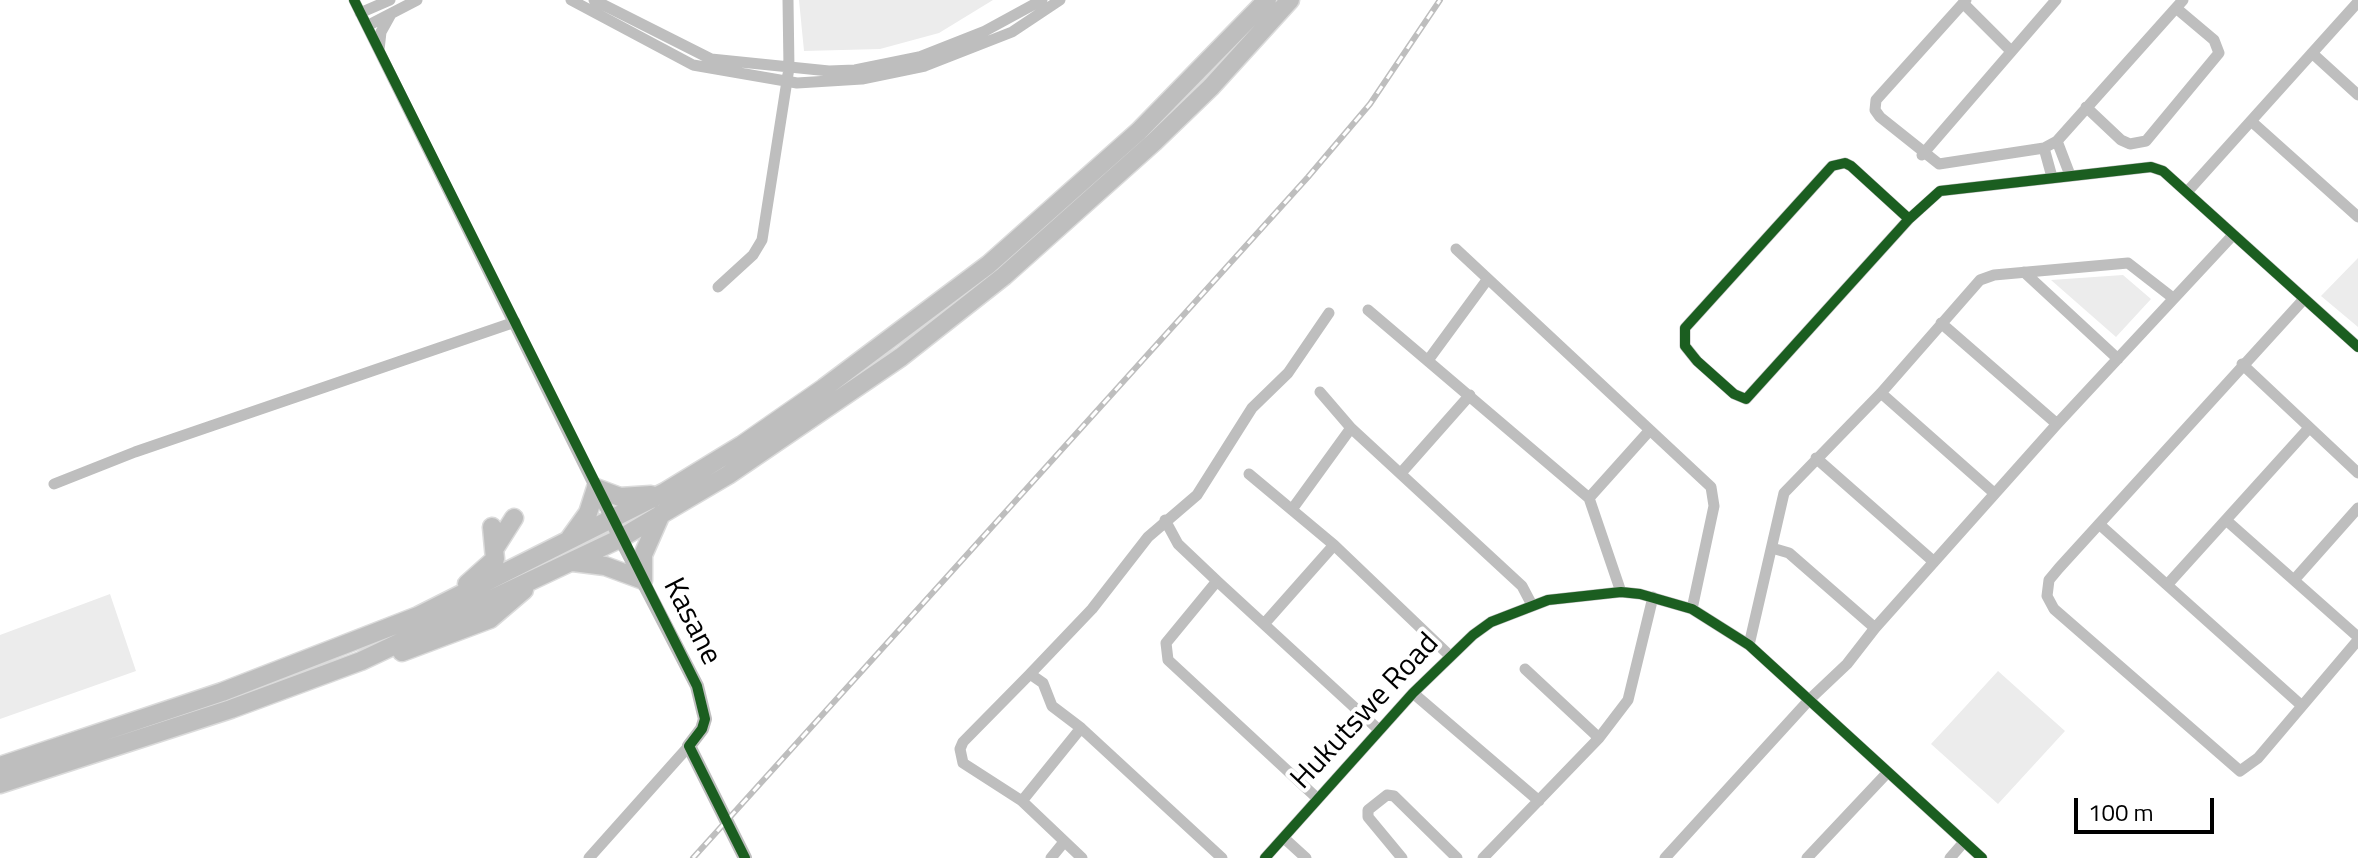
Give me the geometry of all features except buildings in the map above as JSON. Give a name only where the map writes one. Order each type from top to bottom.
[{"type":"highway","points":[[0,766],[222,692],[418,616],[665,492],[742,445],[824,388],[988,265],[1139,131],[1267,0]]},
{"type":"highway","points":[[0,784],[231,709],[374,655],[573,562],[661,514],[794,432],[901,357],[1004,276],[1154,142],[1290,0]]},
{"type":"highway","points":[[567,542],[588,513],[596,488],[620,497],[665,492]]},
{"type":"highway","points":[[573,562],[605,566],[643,580],[643,555],[661,514]]},
{"type":"highway","points":[[495,548],[514,518]]},
{"type":"highway","points":[[418,616],[480,574],[495,559],[492,527]]},
{"type":"street","points":[[354,0],[611,520]]},
{"type":"street","points":[[373,0],[383,0]]},
{"type":"street","points":[[360,13],[417,0]]},
{"type":"street","points":[[571,0],[693,65],[787,82],[862,79],[925,66],[1012,32],[1060,0]]},
{"type":"street","points":[[594,0],[698,56],[789,68],[855,70],[919,57],[985,31],[1042,0]]},
{"type":"street","points":[[718,287],[753,255],[762,240],[789,68],[788,0]]},
{"type":"street","points":[[1922,155],[2056,0]]},
{"type":"street","points":[[2010,50],[1964,1],[1876,100],[1875,110],[1922,155],[1939,164],[1953,165],[2044,148],[2057,141],[2086,107],[2180,4],[2219,47],[2217,59],[2146,141],[2130,144],[2121,140],[2086,107]]},
{"type":"street","points":[[2187,192],[2358,2]]},
{"type":"street","points":[[367,26],[392,5]]},
{"type":"street","points":[[379,53],[381,32],[392,5]]},
{"type":"street","points":[[2312,53],[2358,95]]},
{"type":"street","points":[[2251,121],[2358,217]]},
{"type":"street","points":[[2057,141],[2070,175]]},
{"type":"street","points":[[2044,148],[2052,177]]},
{"type":"street","points":[[1909,219],[1851,166],[1845,163],[1832,166],[1685,328],[1685,346],[1706,370],[1746,399],[1909,219],[1944,189],[2151,167],[2163,171],[2358,347]]},
{"type":"street","points":[[1665,858],[1810,699],[1847,664],[1994,493],[2233,235]]},
{"type":"street","points":[[1456,249],[1711,487],[1714,506],[1692,609]]},
{"type":"street","points":[[1749,645],[1780,501],[1816,458],[1881,393],[1980,280],[2024,272],[2128,263],[2173,298]]},
{"type":"street","points":[[2024,272],[2118,359]]},
{"type":"street","points":[[1429,359],[1487,280]]},
{"type":"street","points":[[2226,520],[2358,638],[2258,758],[2243,771],[2236,770],[2054,609],[2047,596],[2049,580],[2304,299]]},
{"type":"street","points":[[1368,310],[1589,498],[1621,592]]},
{"type":"street","points":[[1082,858],[1022,801],[963,763],[960,749],[963,742],[1092,609],[1165,520],[1197,495],[1252,408],[1288,373],[1329,313]]},
{"type":"street","points":[[54,484],[135,452],[515,322]]},
{"type":"street","points":[[1941,323],[2057,424]]},
{"type":"street","points":[[2242,364],[2358,473]]},
{"type":"street","points":[[1320,392],[1351,428],[1522,586],[1532,605]]},
{"type":"street","points":[[1881,393],[1994,493]]},
{"type":"street","points":[[1401,473],[1470,395]]},
{"type":"street","points":[[1293,508],[1351,428]]},
{"type":"street","points":[[2167,585],[2309,428]]},
{"type":"street","points":[[1589,498],[1650,430]]},
{"type":"street","points":[[1816,458],[1933,561]]},
{"type":"street","points":[[1249,474],[1334,545],[1449,655]]},
{"type":"street","points":[[2294,580],[2358,508]]},
{"type":"street","name":"Kasane","points":[[611,520],[702,699],[702,729],[689,746]]},
{"type":"street","points":[[1165,520],[1178,544],[1379,730]]},
{"type":"street","points":[[2099,524],[2301,705]]},
{"type":"street","points":[[1264,624],[1334,545]]},
{"type":"street","points":[[1772,548],[1789,553],[1875,628]]},
{"type":"street","points":[[1217,581],[1166,643],[1168,660],[1318,799]]},
{"type":"street","name":"Hukutswe Road","points":[[1265,858],[1449,655],[1491,622],[1532,605],[1571,596],[1621,592],[1653,597],[1692,609],[1749,645],[1982,858]]},
{"type":"street","points":[[1483,858],[1599,738],[1631,694],[1653,597]]},
{"type":"street","points":[[1525,669],[1599,738]]},
{"type":"street","points":[[1030,674],[1043,683],[1052,706],[1081,728],[1222,858]]},
{"type":"street","points":[[1413,693],[1539,801]]},
{"type":"street","points":[[1022,801],[1081,728]]},
{"type":"street","points":[[589,858],[689,746],[745,858]]},
{"type":"street","points":[[1807,858],[1888,772]]},
{"type":"street","points":[[1402,858],[1368,820],[1368,810],[1387,795],[1394,796],[1457,858]]},
{"type":"street","points":[[1284,838],[1306,858]]},
{"type":"street","points":[[1051,858],[1064,842]]},
{"type":"street","points":[[1950,858],[1964,842]]},
{"type":"shaded area","points":[[799,0],[993,0],[939,33],[880,49],[804,51]]},
{"type":"shaded area","points":[[2358,258],[2358,327],[2321,296]]},
{"type":"shaded area","points":[[2123,275],[2151,299],[2116,337],[2051,280]]},
{"type":"shaded area","points":[[110,594],[136,671],[0,719],[0,635]]},
{"type":"shaded area","points":[[1998,671],[2065,731],[1998,804],[1931,744]]},
{"type":"railway","points":[[693,858],[1308,177],[1370,104],[1440,0]]},
{"type":"cycle path","points":[[354,0],[697,686],[705,719],[702,729],[689,746],[745,858]]},
{"type":"cycle path","points":[[1909,219],[1851,166],[1845,163],[1832,166],[1685,328],[1685,346],[1734,394],[1746,399],[1909,219],[1940,191],[2151,167],[2163,171],[2358,347]]},
{"type":"cycle path","points":[[1265,858],[1413,693],[1473,635],[1491,622],[1548,600],[1621,592],[1640,594],[1692,609],[1749,645],[1982,858]]}]
